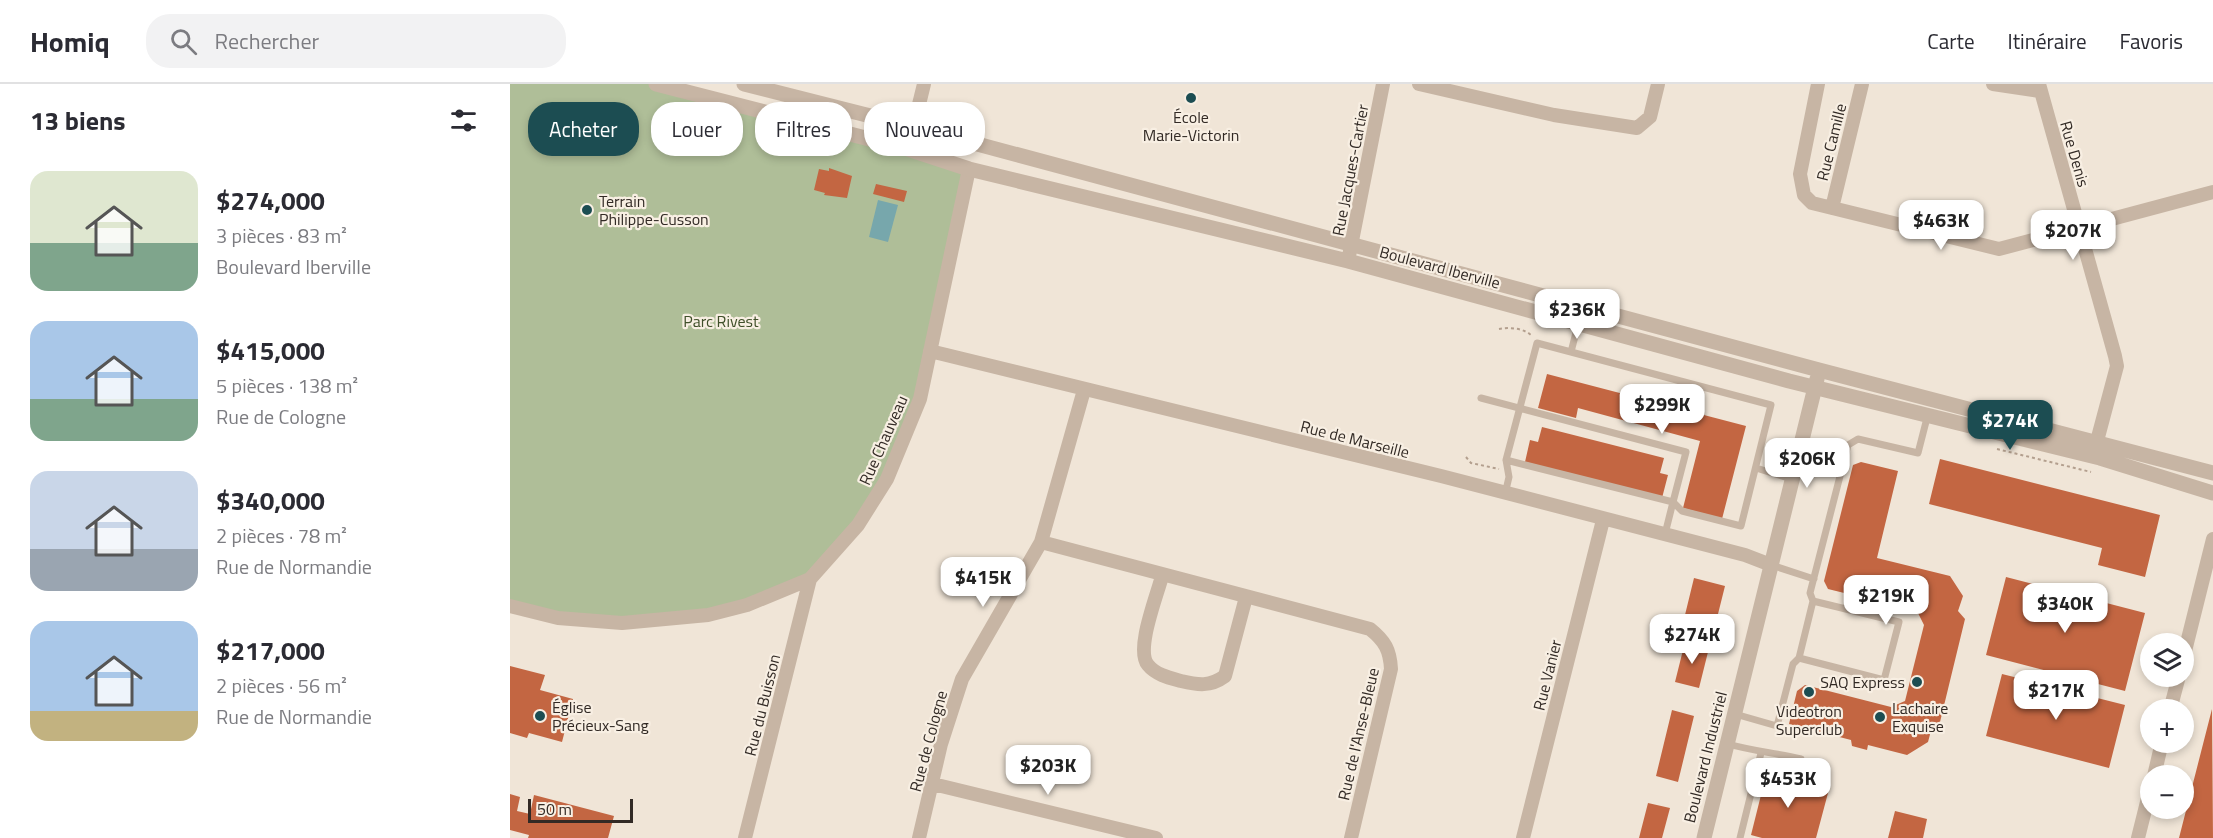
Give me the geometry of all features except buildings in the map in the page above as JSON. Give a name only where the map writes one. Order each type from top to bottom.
[{"type":"street","name":"Boulevard Iberville","points":[[656,84],[864,138]]},
{"type":"street","name":"Boulevard Iberville","points":[[744,84],[864,114]]},
{"type":"street","points":[[920,102],[924,84]]},
{"type":"street","name":"Rue Jacques-Cartier","points":[[1348,261],[1383,84]]},
{"type":"street","points":[[1419,84],[1554,115],[1637,128],[1650,117],[1658,84]]},
{"type":"street","name":"Rue Camille","points":[[1818,84],[1800,183],[1804,195],[1812,203],[1999,249],[2213,192]]},
{"type":"street","name":"Rue Camille","points":[[1832,208],[1862,84]]},
{"type":"street","points":[[1993,84],[2039,87]]},
{"type":"street","name":"Rue Denis","points":[[2039,87],[2117,366],[2097,441]]},
{"type":"street","name":"Boulevard Iberville","points":[[985,146],[1819,370],[2213,473]]},
{"type":"street","name":"Boulevard Iberville","points":[[929,156],[969,169],[1348,261],[1815,387],[2100,458],[2213,493]]},
{"type":"street","name":"Rue Chauveau","points":[[510,606],[558,618],[622,623],[708,615],[747,605],[810,579],[858,525],[887,479],[920,399],[969,169]]},
{"type":"street","name":"Rue de Marseille","points":[[930,351],[1505,494],[1745,555],[1771,564]]},
{"type":"street","name":"Boulevard Industriel","points":[[1704,838],[1819,370]]},
{"type":"street","name":"Rue de Cologne","points":[[919,838],[941,744],[962,679],[1041,542],[1084,390]]},
{"type":"street","name":"Rue Vanier","points":[[1523,838],[1604,520]]},
{"type":"street","points":[[2190,633],[2213,539]]},
{"type":"street","name":"Rue de l'Anse-Bleue","points":[[1041,542],[1162,576],[1370,629],[1382,638],[1390,651],[1391,669],[1351,838]]},
{"type":"street","points":[[1162,576],[1142,652],[1148,665],[1164,677],[1199,685],[1219,681],[1225,676],[1246,597]]},
{"type":"street","name":"Rue du Buisson","points":[[745,838],[810,579]]},
{"type":"street","points":[[933,784],[1156,838]]},
{"type":"street","points":[[2138,838],[2143,819]]},
{"type":"lane","points":[[1571,352],[1583,305]]},
{"type":"lane","points":[[1505,494],[1507,464],[1537,343],[1771,405],[1741,526],[1682,511],[1673,502],[1507,464]]},
{"type":"lane","points":[[1481,398],[1686,452],[1665,535]]},
{"type":"lane","points":[[1735,714],[1777,726],[1793,664],[1799,658],[1813,601],[1810,594],[1848,445],[1858,439],[1918,453],[1928,414]]},
{"type":"lane","points":[[1756,468],[1792,479]]},
{"type":"lane","points":[[1771,564],[1814,579]]},
{"type":"lane","points":[[1799,658],[1884,680],[1899,622],[1813,601]]},
{"type":"lane","points":[[1728,744],[1761,753],[1769,751],[1801,759]]},
{"type":"lane","points":[[1740,838],[1761,753]]},
{"type":"path","points":[[1499,328],[1509,327],[1529,333],[1537,343]]},
{"type":"path","points":[[1466,457],[1471,464],[1494,469],[1507,464]]},
{"type":"green space","name":"Parc Rivest","points":[[510,84],[656,84],[722,102],[651,102],[651,156],[743,156],[743,108],[755,111],[755,156],[852,156],[852,137],[864,140],[864,156],[921,156],[969,169],[919,400],[888,479],[826,563],[786,589],[712,614],[625,622],[510,606]]},
{"type":"water","points":[[878,200],[898,205],[888,242],[869,237]]},
{"type":"place","name":"École Marie-Victorin","points":[[1191,98]]},
{"type":"place","name":"Terrain Philippe-Cusson","points":[[587,210]]},
{"type":"place","name":"SAQ Express","points":[[1917,682]]},
{"type":"place","name":"Videotron Superclub","points":[[1809,692]]},
{"type":"place","name":"Église Précieux-Sang","points":[[540,716]]},
{"type":"place","name":"Lachaire Exquise","points":[[1880,717]]}]
